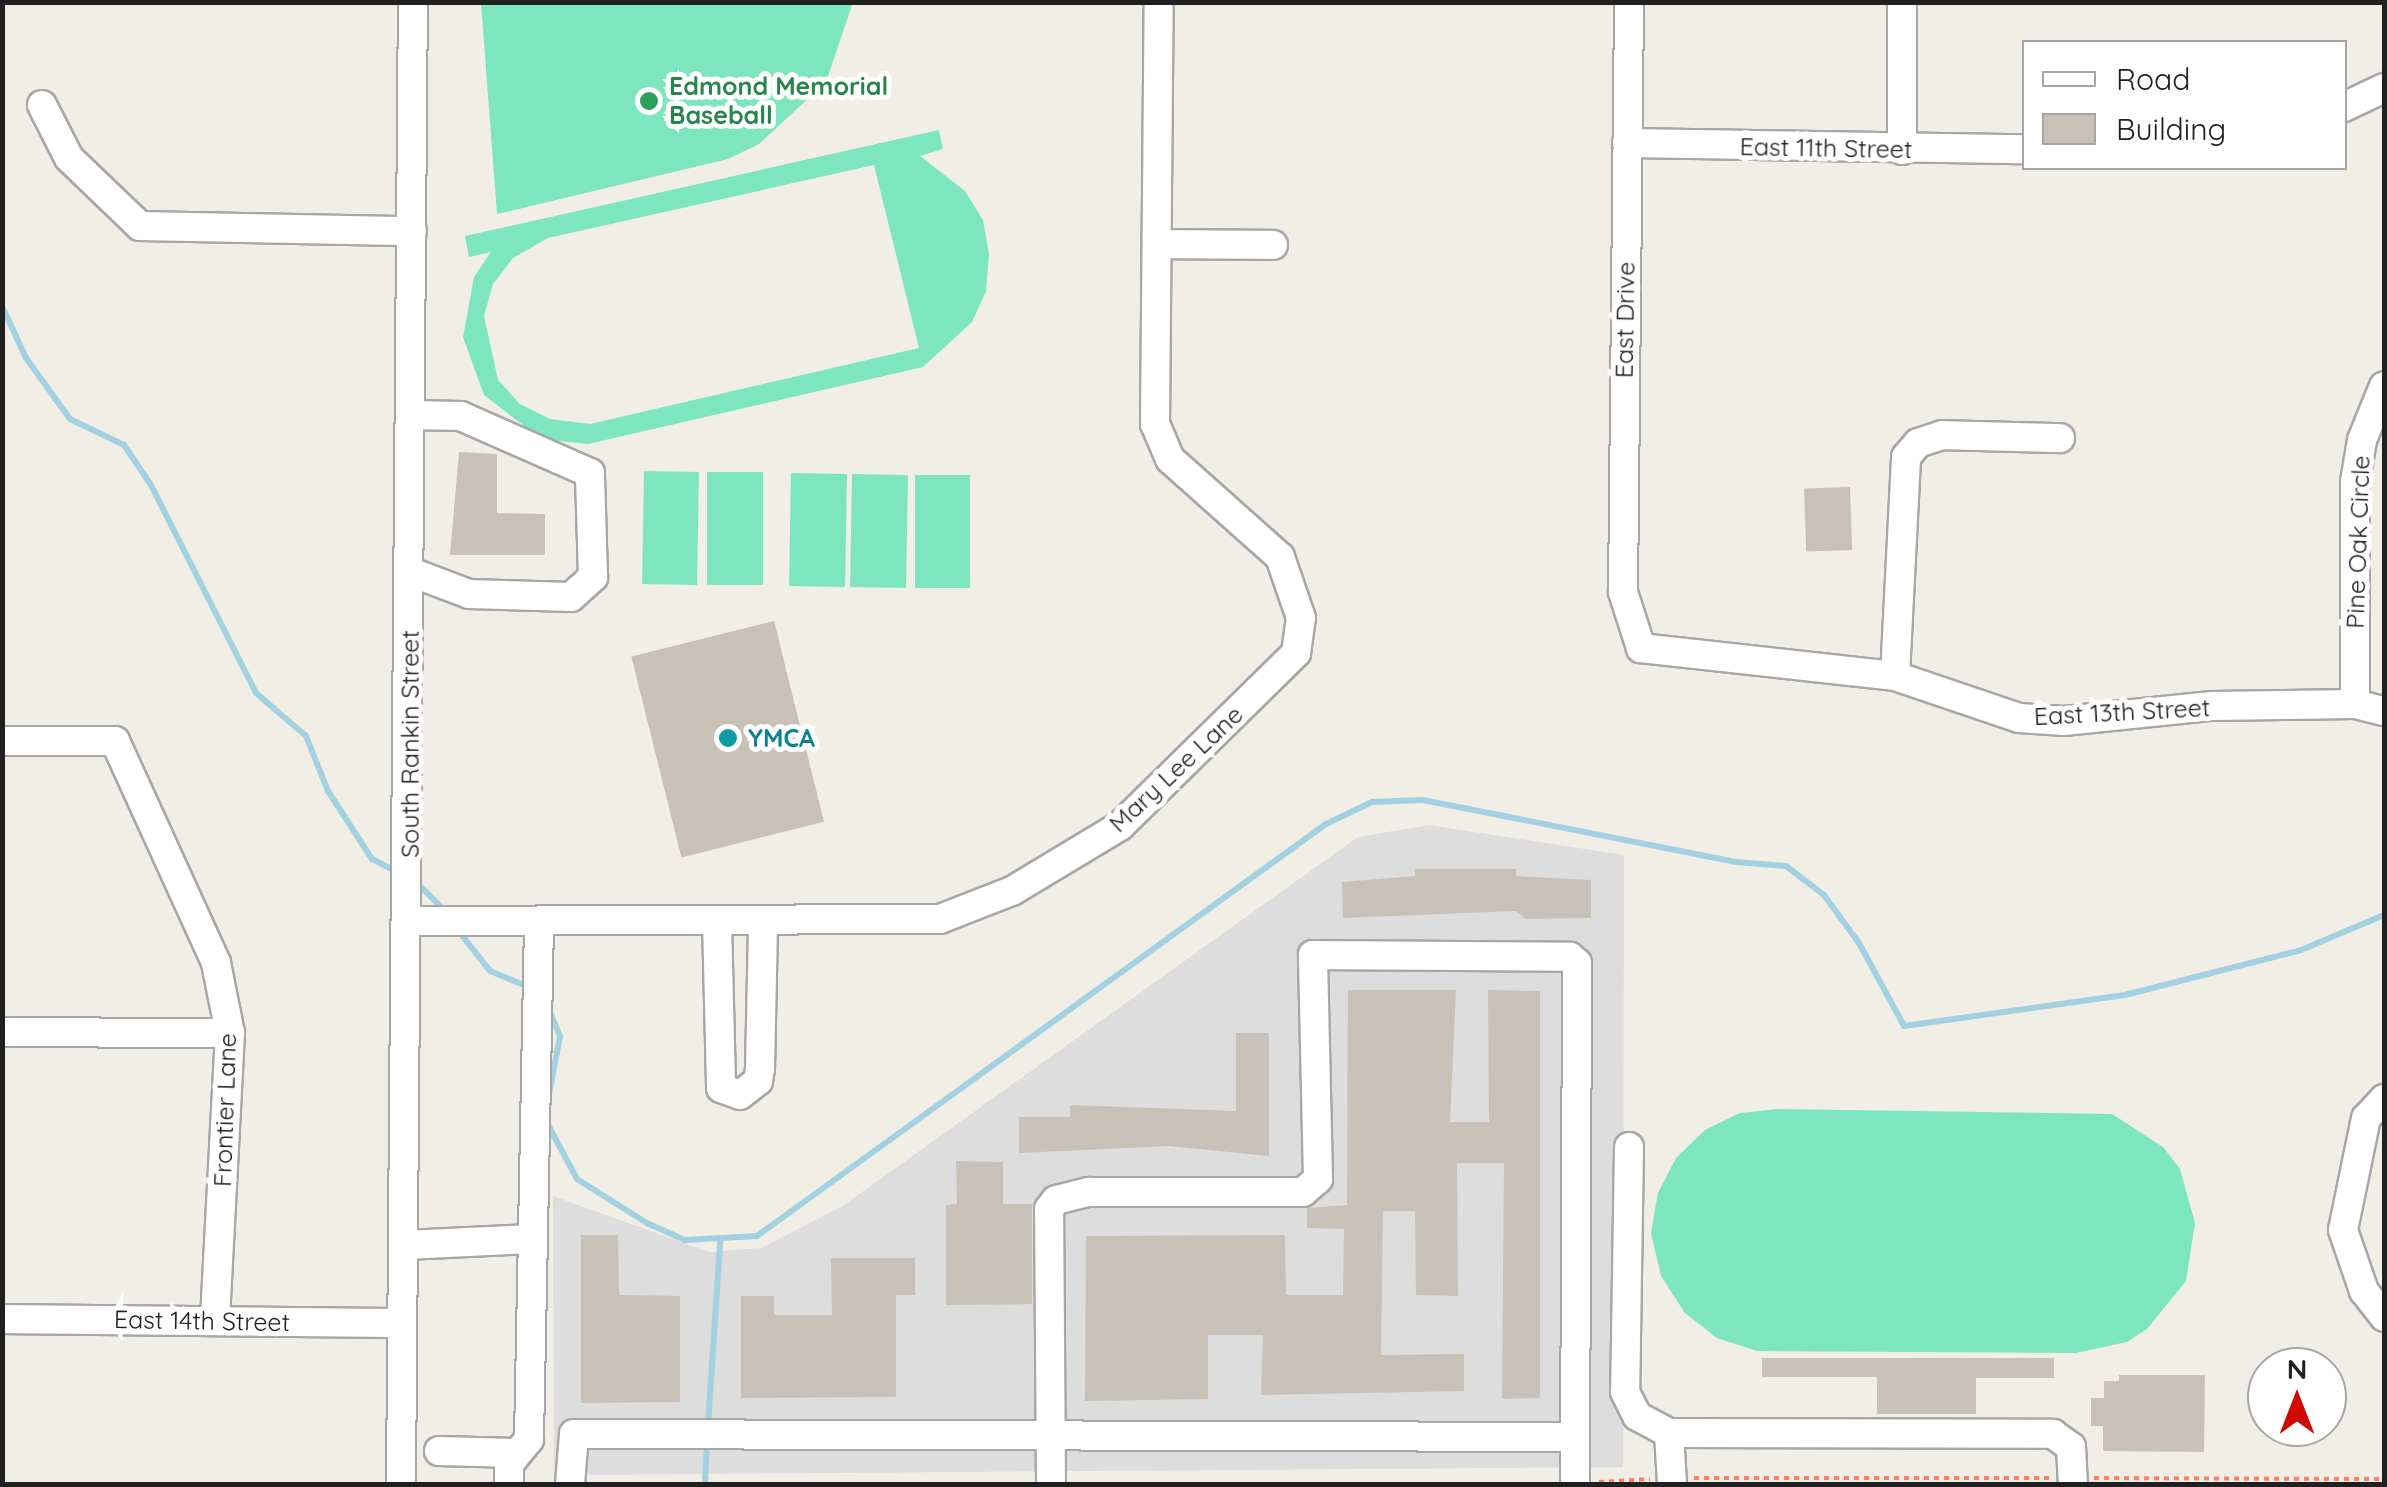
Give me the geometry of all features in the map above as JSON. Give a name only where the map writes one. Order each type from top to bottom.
[{"type":"street","name":"South Rankin Street","points":[[401,1484],[409,922],[413,2]]},
{"type":"street","name":"Mary Lee Lane","points":[[409,922],[912,924],[1012,891],[1120,826],[1296,653],[1301,618],[1280,557],[1178,467],[1160,440],[1155,424],[1160,244],[1159,2]]},
{"type":"street","name":"East Drive","points":[[1629,2],[1623,592],[1634,636]]},
{"type":"street","points":[[1902,2],[1902,150]]},
{"type":"street","points":[[2347,105],[2384,88]]},
{"type":"street","points":[[42,105],[69,158],[140,226],[412,231]]},
{"type":"street","name":"East 11th Street","points":[[1627,144],[2022,149]]},
{"type":"street","points":[[1160,244],[1273,244]]},
{"type":"street","name":"Pine Oak Circle","points":[[2355,704],[2355,482],[2362,440],[2384,386]]},
{"type":"street","points":[[410,572],[469,594],[571,597],[593,576],[590,473],[460,416],[412,415]]},
{"type":"street","points":[[1895,676],[1906,456],[1918,442],[1942,436],[2060,438]]},
{"type":"street","name":"East 13th Street","points":[[1634,636],[1641,648],[1667,655],[1784,660],[1895,676],[2019,718],[2355,704],[2384,711]]},
{"type":"street","points":[[2,732],[3,741]]},
{"type":"street","name":"Frontier Lane","points":[[3,741],[115,741],[216,963],[230,1033],[215,1321]]},
{"type":"street","points":[[717,921],[721,1088],[740,1095],[758,1081],[760,1069],[763,922]]},
{"type":"street","points":[[509,1484],[516,1453],[529,1439],[539,922]]},
{"type":"street","points":[[1052,1484],[1049,1209],[1056,1200],[1090,1192],[1303,1192],[1318,1180],[1313,955],[1570,957],[1577,963],[1575,1484]]},
{"type":"street","points":[[2,1032],[230,1033]]},
{"type":"street","points":[[2384,1099],[2366,1118],[2342,1230],[2364,1290],[2384,1318]]},
{"type":"street","points":[[1629,1147],[1624,1392],[1636,1416],[1669,1433],[2053,1434],[2071,1447],[2073,1481]]},
{"type":"street","points":[[404,1245],[533,1239]]},
{"type":"street","name":"East 14th Street","points":[[2,1319],[402,1323]]},
{"type":"street","points":[[1669,1433],[1672,1481]]},
{"type":"street","points":[[570,1484],[574,1434],[1574,1437]]},
{"type":"street","points":[[439,1452],[516,1453]]},
{"type":"path","points":[[1575,1484],[2384,1479]]},
{"type":"shaded area","points":[[1429,825],[1624,855],[1623,1467],[554,1475],[553,1196],[709,1252],[761,1248],[841,1207],[1358,837]]},
{"type":"green space","name":"Edmond Memorial Baseball","points":[[853,2],[826,82],[759,144],[728,159],[497,214],[481,3]]},
{"type":"green space","points":[[939,130],[943,149],[920,156],[965,191],[983,220],[989,254],[986,291],[972,322],[923,367],[588,444],[541,439],[484,395],[463,337],[474,277],[491,252],[469,257],[465,236]],"holes":[[[874,165],[919,348],[590,424],[550,419],[520,404],[498,380],[484,316],[493,284],[513,258],[548,238]]]},
{"type":"green space","points":[[644,471],[699,472],[697,585],[642,584]]},
{"type":"green space","points":[[707,472],[763,472],[763,585],[707,585]]},
{"type":"green space","points":[[791,473],[847,474],[845,587],[789,586]]},
{"type":"green space","points":[[852,474],[908,475],[906,588],[850,587]]},
{"type":"green space","points":[[915,475],[970,475],[970,588],[915,588]]},
{"type":"green space","points":[[1777,1109],[2112,1114],[2163,1147],[2180,1169],[2195,1223],[2186,1281],[2147,1329],[2127,1342],[2076,1353],[1757,1351],[1717,1338],[1685,1313],[1661,1276],[1651,1233],[1658,1193],[1676,1158],[1705,1130],[1740,1113]]},
{"type":"building","points":[[459,452],[497,454],[497,513],[545,514],[545,555],[450,555]]},
{"type":"building","points":[[1850,487],[1852,550],[1806,552],[1804,489]]},
{"type":"building","name":"YMCA","points":[[774,621],[824,822],[681,857],[631,657]]},
{"type":"building","points":[[1415,869],[1516,869],[1516,876],[1591,880],[1591,918],[1526,919],[1516,911],[1343,918],[1342,882],[1415,876]]},
{"type":"building","points":[[1348,990],[1456,990],[1450,1122],[1489,1122],[1488,990],[1540,991],[1540,1398],[1502,1399],[1504,1163],[1457,1163],[1458,1296],[1416,1295],[1415,1211],[1383,1211],[1381,1355],[1464,1354],[1464,1391],[1261,1395],[1263,1335],[1208,1335],[1208,1399],[1085,1401],[1086,1236],[1285,1235],[1286,1295],[1343,1295],[1344,1229],[1307,1228],[1307,1208],[1347,1205]]},
{"type":"building","points":[[1236,1033],[1269,1033],[1269,1156],[1169,1146],[1019,1153],[1019,1117],[1070,1117],[1070,1105],[1236,1111]]},
{"type":"building","points":[[956,1161],[1003,1162],[1003,1204],[1032,1204],[1032,1304],[946,1305],[946,1205],[957,1204]]},
{"type":"building","points":[[581,1235],[618,1235],[619,1295],[680,1296],[680,1402],[581,1403]]},
{"type":"building","points":[[831,1258],[915,1258],[915,1295],[896,1295],[896,1397],[741,1398],[741,1296],[774,1296],[774,1315],[832,1315]]},
{"type":"building","points":[[1762,1358],[2054,1358],[2054,1378],[1976,1378],[1976,1414],[1877,1414],[1877,1377],[1762,1377]]},
{"type":"building","points":[[2119,1375],[2205,1375],[2204,1452],[2103,1451],[2103,1426],[2091,1426],[2091,1398],[2104,1398],[2104,1381],[2119,1381]]},
{"type":"waterway","points":[[2,306],[26,358],[70,419],[124,445],[151,485],[256,693],[306,736],[328,791],[372,859],[400,873]]},
{"type":"waterway","points":[[547,1123],[577,1179],[647,1223],[685,1240],[757,1236],[1326,824],[1372,802],[1423,800],[1736,862],[1786,866],[1824,895],[1859,943],[1904,1026],[2125,995],[2301,950],[2384,915]]},
{"type":"waterway","points":[[415,881],[445,911]]},
{"type":"waterway","points":[[457,929],[490,971],[531,988]]},
{"type":"waterway","points":[[546,1003],[560,1036],[547,1105]]},
{"type":"waterway","points":[[708,1425],[720,1242]]},
{"type":"waterway","points":[[705,1484],[707,1442]]},
{"type":"place","name":"Edmond Memorial Baseball","points":[[649,101]]},
{"type":"place","name":"YMCA","points":[[728,738]]}]
